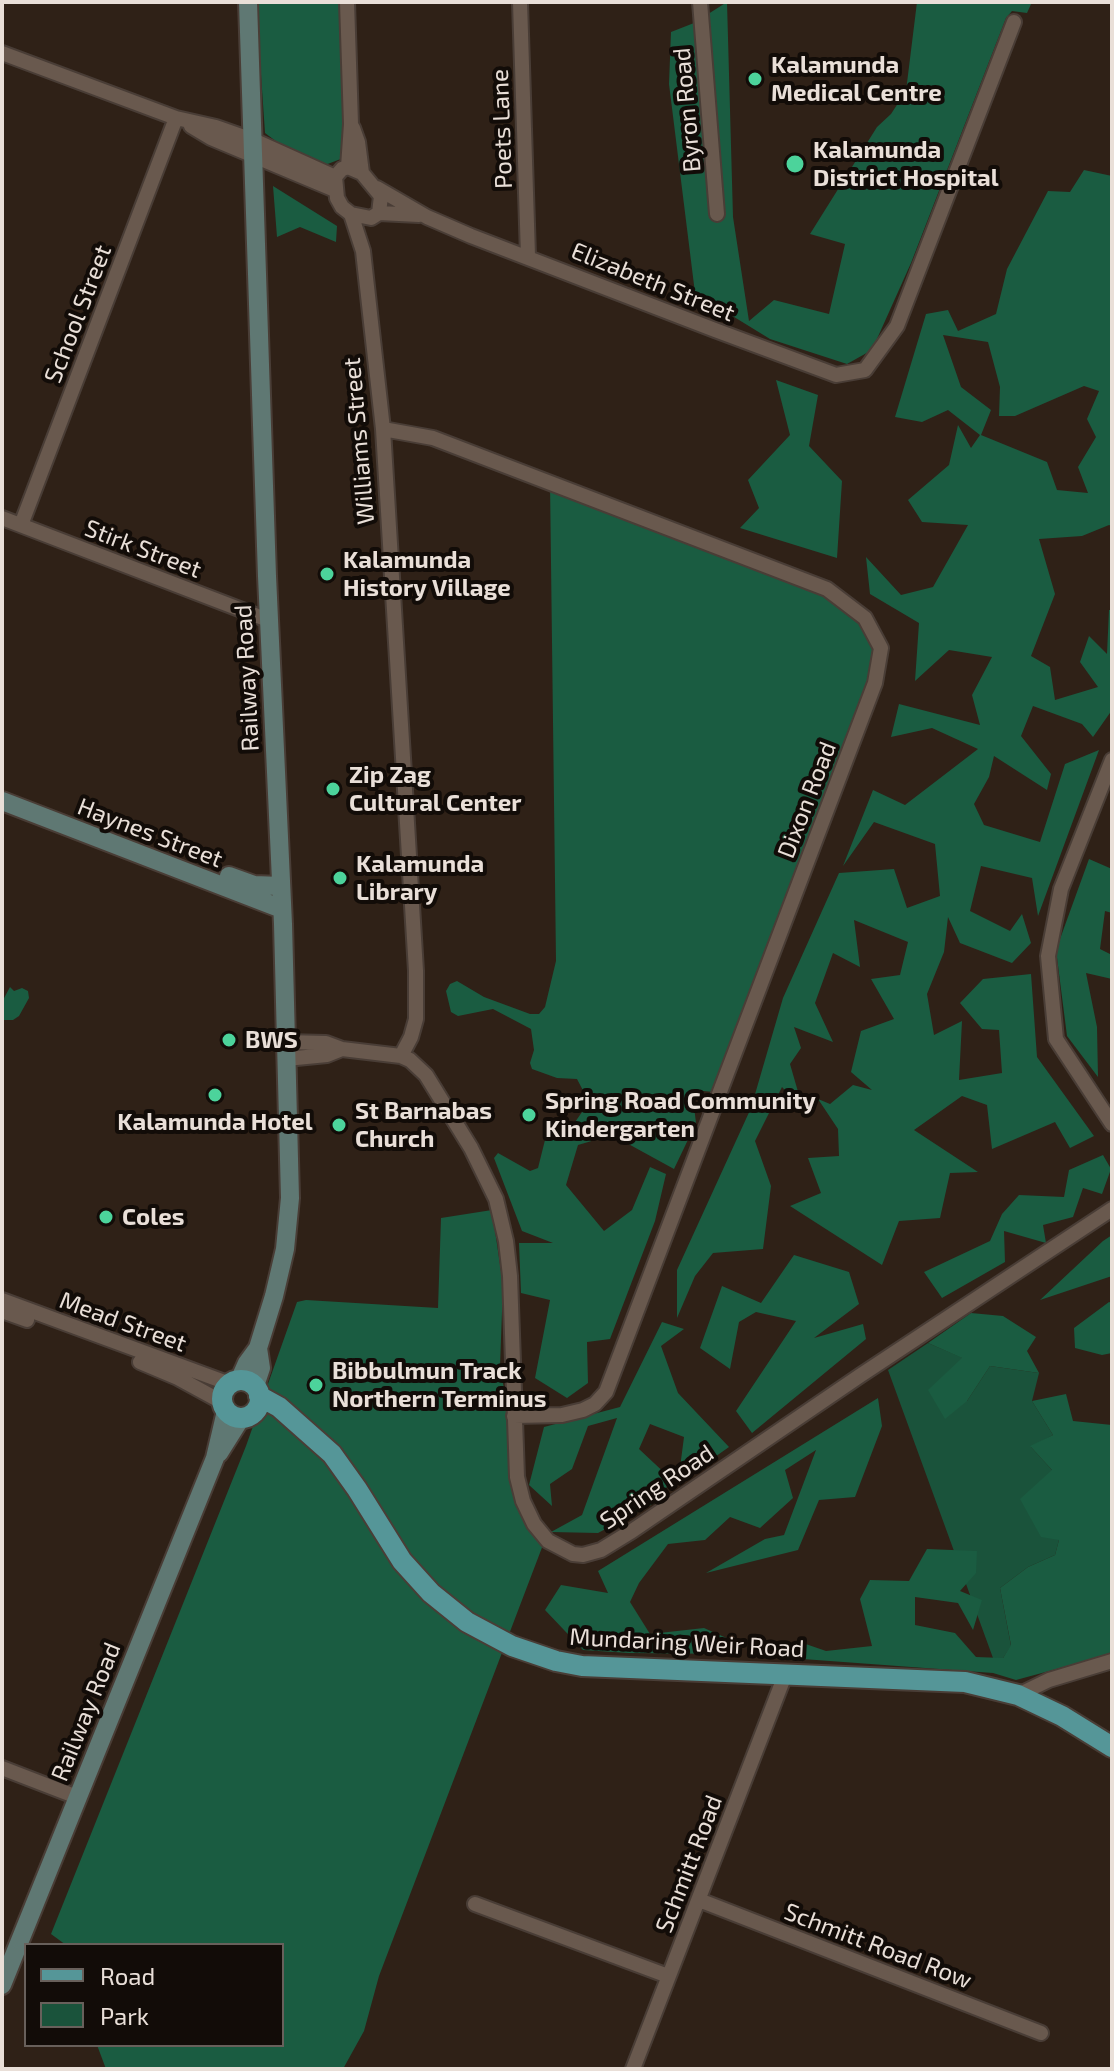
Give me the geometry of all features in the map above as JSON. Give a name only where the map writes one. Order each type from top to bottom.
[{"type":"main road","name":"Mundaring Weir Road","points":[[240,1400],[279,1407],[322,1444],[345,1471],[402,1561],[418,1580],[450,1610],[490,1636],[532,1654],[582,1666],[965,1682],[1018,1695],[1062,1716],[1112,1747]]},
{"type":"street","name":"Railway Road","points":[[2,1985],[240,1400],[247,1363],[258,1348],[280,1274],[289,1215],[290,1151],[282,909],[268,620],[248,2]]},
{"type":"street","points":[[347,2],[351,124],[358,142],[355,170]]},
{"type":"street","name":"Poets Lane","points":[[520,2],[528,256]]},
{"type":"street","name":"Byron Road","points":[[700,2],[717,214]]},
{"type":"street","name":"Elizabeth Street","points":[[377,188],[427,217],[715,330],[836,375],[865,370],[897,326],[1014,22]]},
{"type":"street","points":[[2,53],[176,118],[216,127],[254,148],[335,183]]},
{"type":"street","name":"School Street","points":[[21,525],[176,118]]},
{"type":"street","points":[[342,169],[355,170],[377,188],[381,196],[375,216],[351,214],[342,207],[335,183],[342,169]]},
{"type":"street","name":"Elizabeth Street","points":[[375,216],[402,212],[427,217]]},
{"type":"street","name":"Williams Street","points":[[351,214],[363,251],[383,429],[416,971],[416,1019],[401,1056]]},
{"type":"street","name":"Williams Street","points":[[363,251],[375,216]]},
{"type":"street","name":"Dixon Road","points":[[383,429],[433,438],[827,589],[865,618],[881,648],[875,683],[606,1392],[595,1404],[583,1410],[562,1415],[514,1416]]},
{"type":"street","name":"Stirk Street","points":[[2,518],[268,620]]},
{"type":"street","points":[[1112,760],[1061,889],[1048,956],[1056,1039],[1112,1124]]},
{"type":"street","name":"Haynes Street","points":[[2,789],[282,909]]},
{"type":"street","name":"Haynes Street","points":[[2,801],[203,873],[250,884],[281,886]]},
{"type":"street","points":[[286,1050],[326,1043],[342,1049],[401,1056]]},
{"type":"street","name":"Spring Road","points":[[401,1056],[426,1075],[471,1148],[496,1199],[510,1276],[517,1477],[523,1501],[534,1524],[548,1541],[560,1549],[583,1555],[601,1550],[1112,1209]]},
{"type":"street","name":"Mead Street","points":[[2,1300],[240,1400]]},
{"type":"street","name":"Mead Street","points":[[2,1311],[240,1400]]},
{"type":"street","points":[[1018,1695],[1049,1680],[1112,1661]]},
{"type":"street","name":"Schmitt Road","points":[[633,2069],[785,1675]]},
{"type":"street","points":[[2,1768],[77,1797]]},
{"type":"street","name":"Schmitt Road Row","points":[[699,1900],[1041,2033]]},
{"type":"street","points":[[475,1904],[668,1976]]},
{"type":"green space","points":[[256,2],[339,2],[346,157],[325,165],[265,133]]},
{"type":"green space","points":[[727,2],[733,217],[749,321],[774,300],[829,314],[845,244],[810,234],[877,127],[891,114],[906,91],[917,2],[1032,2],[1027,13],[1012,11],[1006,18],[911,263],[872,350],[847,364],[770,339],[695,293],[669,84],[671,32],[694,23]]},
{"type":"green space","points":[[1084,170],[1112,176],[1112,526],[1082,536],[1039,539],[1055,594],[1031,656],[1050,667],[1055,700],[1098,687],[1080,662],[1089,636],[1107,654],[1109,610],[1112,610],[1112,710],[1093,737],[1082,724],[1033,706],[1021,736],[1051,774],[1047,790],[994,756],[989,777],[974,804],[984,825],[1040,842],[1065,764],[1099,750],[1038,916],[1032,878],[981,866],[970,911],[1010,931],[1022,914],[1031,943],[1012,963],[960,943],[948,917],[944,952],[927,994],[934,1035],[962,1021],[959,1080],[1002,1073],[999,1030],[982,1029],[960,1003],[983,979],[1031,974],[1037,1057],[1094,1136],[1070,1148],[1055,1122],[992,1149],[987,1105],[962,1096],[914,1130],[978,1172],[950,1173],[940,1218],[899,1221],[882,1265],[790,1206],[821,1193],[808,1158],[839,1156],[838,1129],[818,1099],[830,1104],[853,1085],[872,1090],[851,1072],[861,1031],[894,1019],[871,979],[900,975],[908,942],[854,920],[860,967],[833,953],[815,1003],[833,1042],[794,1027],[801,1048],[790,1064],[803,1109],[782,1087],[755,1141],[771,1186],[763,1249],[713,1253],[695,1276],[677,1318],[677,1270],[751,1108],[783,998],[839,873],[894,869],[907,908],[940,896],[935,844],[874,822],[843,866],[873,790],[905,805],[978,749],[932,728],[891,737],[899,704],[980,725],[972,695],[992,657],[949,650],[915,681],[919,623],[870,594],[866,557],[901,595],[933,587],[968,525],[922,522],[908,500],[949,465],[958,425],[971,448],[980,435],[948,410],[922,422],[895,417],[926,314],[948,310],[958,331],[996,314],[1007,269],[1048,191],[1070,192]],"holes":[[[943,335],[988,342],[1000,387],[999,416],[1015,416],[1084,386],[1099,391],[1087,419],[1096,437],[1078,467],[1088,493],[1057,490],[1047,462],[981,435],[991,410],[961,387]]]},
{"type":"green space","points":[[273,186],[337,226],[336,242],[300,227],[277,237]]},
{"type":"green space","points":[[776,380],[818,395],[809,446],[842,481],[837,558],[740,528],[759,508],[748,480],[790,435]]},
{"type":"green space","points":[[550,483],[827,589],[865,618],[881,648],[714,1092],[692,1090],[696,1123],[674,1169],[612,1135],[578,1145],[566,1185],[604,1231],[632,1210],[650,1167],[666,1174],[655,1221],[610,1339],[587,1342],[588,1383],[567,1398],[535,1378],[550,1300],[521,1293],[519,1243],[553,1243],[522,1231],[494,1158],[498,1153],[530,1171],[538,1168],[547,1132],[557,1129],[566,1135],[589,1102],[577,1079],[557,1078],[532,1069],[530,1063],[534,1050],[531,1029],[493,1009],[458,1016],[451,1012],[446,991],[450,984],[457,981],[484,997],[530,1014],[539,1014],[545,1007],[556,961]]},
{"type":"green space","points":[[1089,859],[1112,869],[1112,913],[1105,911],[1100,949],[1112,955],[1112,979],[1086,973],[1097,1027],[1098,1077],[1067,1036],[1056,950]]},
{"type":"green space","points":[[10,987],[14,991],[22,988],[28,991],[29,998],[19,1016],[13,1020],[2,1020],[2,1002]]},
{"type":"green space","points":[[1103,1155],[1111,1169],[1102,1194],[1083,1188],[1073,1217],[1043,1225],[1046,1243],[1004,1231],[1005,1262],[942,1298],[924,1272],[990,1241],[1002,1214],[1019,1195],[1064,1197],[1069,1170]]},
{"type":"green space","points":[[492,1210],[503,1285],[500,1366],[509,1417],[514,1495],[546,1537],[379,1976],[364,2031],[343,2069],[106,2069],[98,2047],[284,2047],[284,1943],[63,1943],[51,1934],[246,1446],[297,1302],[438,1308],[441,1218]]},
{"type":"green space","points":[[1112,1235],[1112,1276],[1040,1300],[1103,1241]]},
{"type":"green space","points":[[794,1255],[849,1272],[859,1304],[814,1338],[863,1324],[866,1339],[752,1433],[736,1411],[796,1321],[756,1312],[739,1322],[730,1369],[700,1348],[722,1286],[761,1303]]},
{"type":"green space","points":[[1109,1302],[1112,1303],[1112,1353],[1102,1355],[1075,1348],[1074,1328]]},
{"type":"green space","points":[[971,1313],[1003,1316],[1036,1337],[1027,1351],[1039,1373],[990,1366],[967,1401],[945,1419],[928,1390],[962,1358],[928,1343]]},
{"type":"green space","points":[[662,1322],[684,1329],[661,1346],[678,1393],[729,1447],[678,1483],[684,1437],[650,1424],[639,1449],[670,1478],[662,1499],[598,1533],[551,1532],[582,1515],[617,1418],[588,1426],[572,1469],[550,1484],[552,1506],[529,1485],[544,1427],[620,1407]]},
{"type":"green space","points":[[928,1343],[963,1358],[967,1401],[990,1366],[1039,1373],[1032,1401],[1053,1435],[1031,1447],[1052,1470],[1059,1540],[1055,1555],[1028,1567],[1000,1588],[1011,1646],[1003,1658],[993,1658],[888,1370]]},
{"type":"green space","points":[[1066,1394],[1073,1421],[1112,1425],[1112,1654],[1016,1680],[993,1673],[789,1658],[797,1641],[826,1651],[872,1646],[860,1599],[870,1580],[909,1581],[927,1549],[977,1551],[976,1573],[960,1591],[982,1600],[973,1630],[958,1603],[915,1597],[915,1625],[955,1633],[976,1657],[1003,1658],[1011,1645],[1000,1588],[1028,1567],[1055,1555],[1059,1540],[1041,1537],[1020,1499],[1052,1470],[1030,1446],[1053,1435],[1032,1401]]},
{"type":"green space","points":[[878,1398],[882,1426],[855,1497],[819,1500],[798,1550],[706,1573],[765,1539],[784,1535],[816,1450],[785,1470],[793,1498],[760,1528],[730,1517],[705,1540],[668,1544],[639,1583],[630,1602],[650,1634],[704,1628],[740,1644],[734,1654],[583,1650],[545,1610],[561,1585],[608,1593],[598,1571]]},
{"type":"place","name":"Kalamunda Medical Centre","points":[[755,79]]},
{"type":"place","name":"Kalamunda District Hospital","points":[[795,164]]},
{"type":"place","name":"Kalamunda History Village","points":[[327,574]]},
{"type":"place","name":"Zip Zag Cultural Center","points":[[333,789]]},
{"type":"place","name":"Kalamunda Library","points":[[340,878]]},
{"type":"place","name":"BWS","points":[[229,1040]]},
{"type":"place","name":"Kalamunda Hotel","points":[[215,1095]]},
{"type":"place","name":"Spring Road Community Kindergarten","points":[[529,1115]]},
{"type":"place","name":"St Barnabas Church","points":[[339,1125]]},
{"type":"place","name":"Coles","points":[[106,1217]]},
{"type":"place","name":"Bibbulmun Track Northern Terminus","points":[[316,1385]]}]
